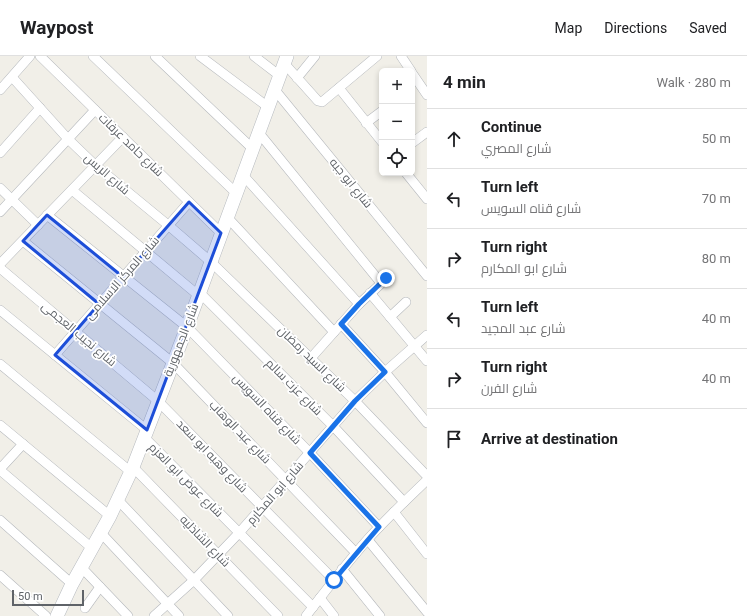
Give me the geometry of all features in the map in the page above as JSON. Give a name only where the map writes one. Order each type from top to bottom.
[{"type":"street","points":[[0,90],[30,56]]},
{"type":"street","name":"شارع حامد عرفات","points":[[40,56],[221,233]]},
{"type":"street","points":[[93,56],[236,194]]},
{"type":"street","points":[[155,56],[253,149]]},
{"type":"street","points":[[200,56],[268,107]]},
{"type":"street","points":[[254,56],[280,76]]},
{"type":"street","points":[[297,78],[315,56]]},
{"type":"street","points":[[286,60],[297,78],[319,102],[324,102],[377,56]]},
{"type":"street","points":[[401,56],[408,68]]},
{"type":"street","name":"شارع الجمهورية","points":[[55,616],[93,549],[132,469],[187,327],[286,60]]},
{"type":"street","name":"شارع الريس","points":[[12,77],[68,139],[95,165],[211,262]]},
{"type":"street","points":[[415,85],[427,95]]},
{"type":"street","points":[[339,88],[380,140]]},
{"type":"street","name":"شارع ابو جبه","points":[[275,90],[427,276]]},
{"type":"street","points":[[0,153],[40,108]]},
{"type":"street","points":[[0,212],[95,110]]},
{"type":"street","points":[[366,123],[379,113]]},
{"type":"street","points":[[415,141],[427,132]]},
{"type":"street","points":[[259,134],[384,281],[359,304],[311,358]]},
{"type":"street","points":[[0,264],[123,137]]},
{"type":"street","points":[[243,175],[359,304]]},
{"type":"street","points":[[408,176],[427,199]]},
{"type":"street","points":[[0,188],[38,225]]},
{"type":"street","name":"شارع عزت سالم","points":[[72,190],[199,294],[333,426],[404,502]]},
{"type":"street","name":"شارع المركز الاسلامى","points":[[55,355],[189,202]]},
{"type":"street","name":"شارع قناه السويس","points":[[47,215],[187,327],[310,453],[379,527]]},
{"type":"street","points":[[227,217],[334,332]]},
{"type":"street","name":"شارع عبد الوهاب","points":[[23,241],[173,363],[356,554]]},
{"type":"street","name":"شارع السيد رمضان","points":[[211,262],[355,401],[426,481]]},
{"type":"street","name":"شارع نجيب العجمى","points":[[0,268],[158,401]]},
{"type":"street","points":[[370,293],[427,361]]},
{"type":"street","points":[[390,317],[406,302]]},
{"type":"street","name":"شارع عوض ابو العزم","points":[[0,310],[55,355],[146,434],[239,533],[313,607]]},
{"type":"street","points":[[341,324],[385,372],[427,423]]},
{"type":"street","name":"شارع ابو المكارم","points":[[154,616],[194,580],[239,533],[355,401],[427,335]]},
{"type":"street","name":"شارع الشاذليه","points":[[0,364],[132,469],[278,616]]},
{"type":"street","name":"شارع وهبه ابو سعد","points":[[158,401],[334,580]]},
{"type":"street","points":[[0,425],[110,516]]},
{"type":"street","points":[[23,444],[0,470],[93,549]]},
{"type":"street","points":[[306,616],[342,570],[379,527],[426,481]]},
{"type":"street","points":[[118,500],[228,616]]},
{"type":"street","points":[[394,512],[427,554]]},
{"type":"street","points":[[0,520],[72,584]]},
{"type":"street","points":[[101,533],[179,616]]},
{"type":"street","points":[[368,540],[427,612]]},
{"type":"street","points":[[82,568],[128,616]]},
{"type":"street","points":[[342,570],[380,616]]},
{"type":"street","points":[[0,575],[55,616]]},
{"type":"street","points":[[85,608],[100,587]]},
{"type":"street","points":[[320,598],[334,616]]},
{"type":"highlighted area","points":[[189,202],[221,233],[147,430],[55,355],[99,304],[23,241],[47,215],[123,277]]},
{"type":"route","points":[[334,580],[379,527],[310,453],[355,401],[385,372],[341,324],[386,278]]}]
